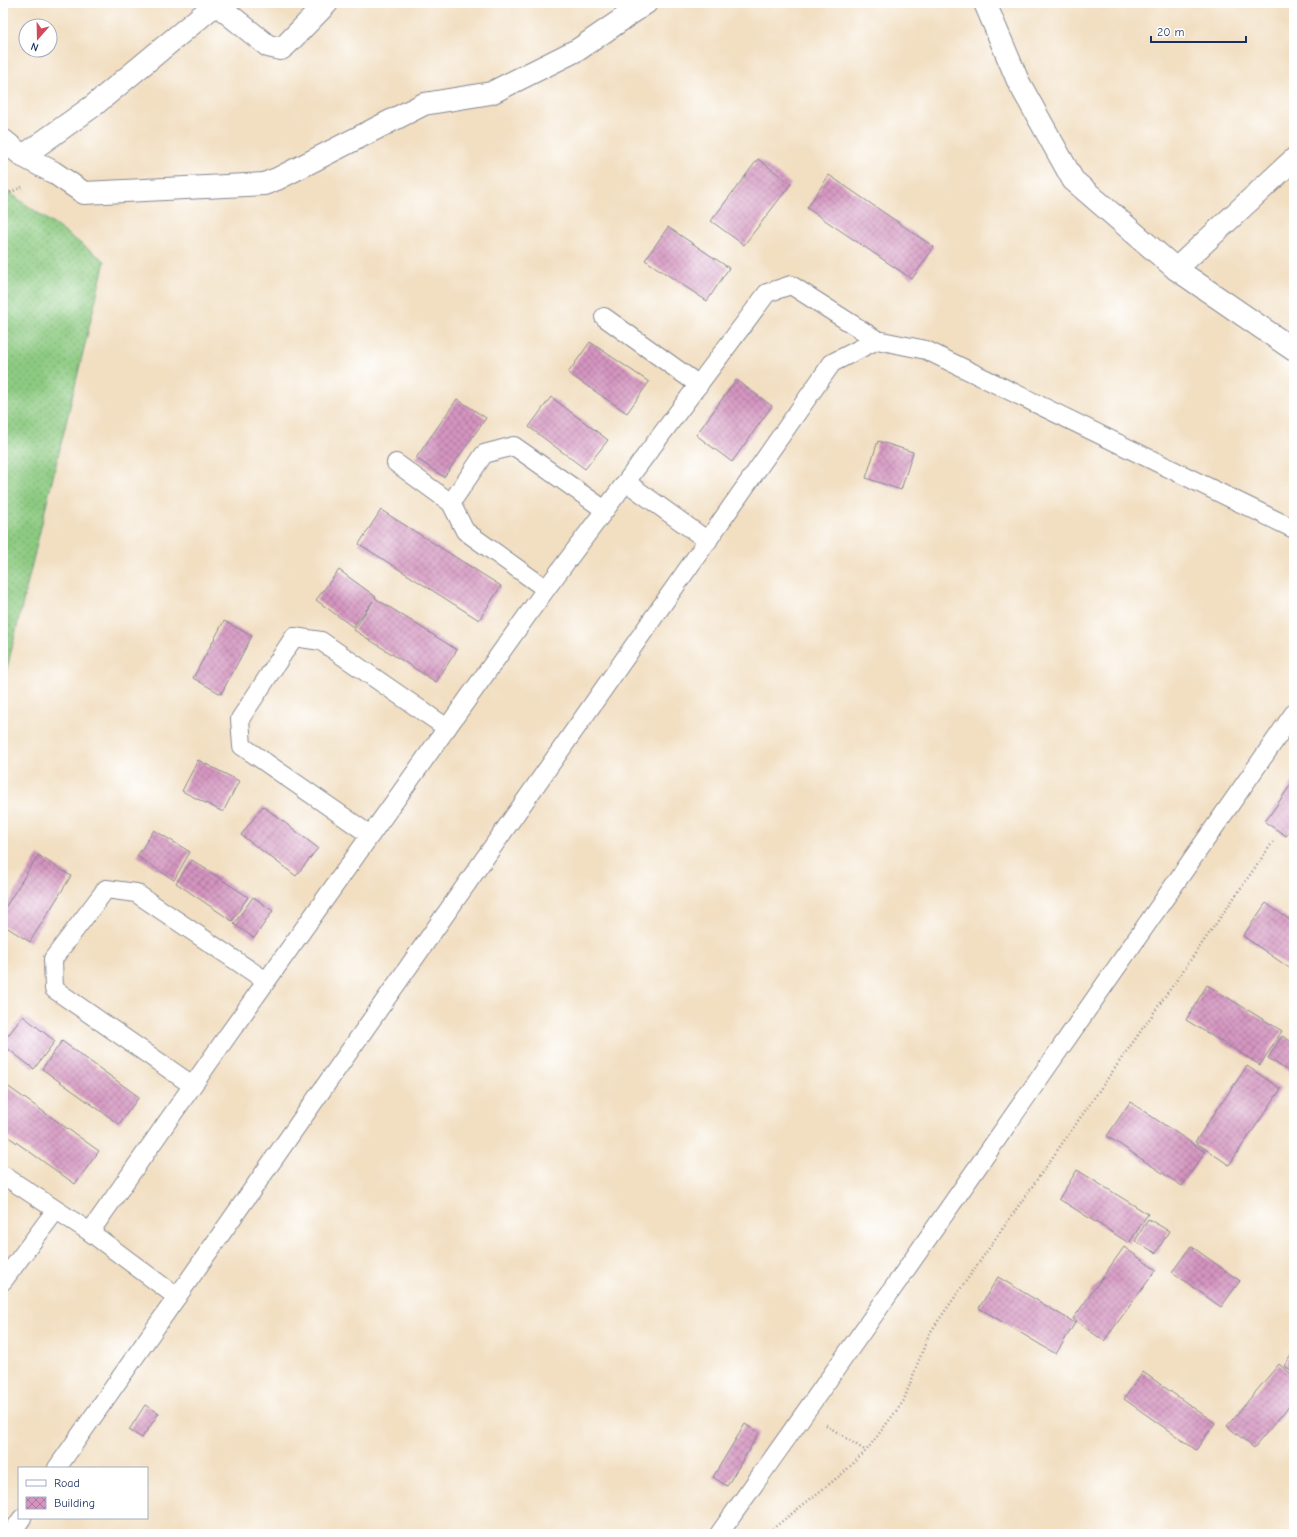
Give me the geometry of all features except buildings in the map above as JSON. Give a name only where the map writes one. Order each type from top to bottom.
[{"type":"street","points":[[24,156],[93,106],[217,3],[268,46],[281,49],[327,3]]},
{"type":"street","points":[[3,140],[24,156],[53,172],[84,192],[264,184],[277,179],[424,104],[491,93],[579,49],[646,3]]},
{"type":"street","points":[[985,3],[1018,81],[1073,180],[1176,269],[1294,350]]},
{"type":"street","points":[[1176,269],[1294,159]]},
{"type":"lane","points":[[90,1232],[192,1085],[546,589],[767,293],[791,285],[877,340],[926,350],[1294,529]]},
{"type":"lane","points":[[604,317],[699,385]]},
{"type":"lane","points":[[58,1467],[832,363],[877,340]]},
{"type":"lane","points":[[451,502],[484,454],[514,446],[605,510]]},
{"type":"lane","points":[[396,464],[451,502],[465,531],[546,589]]},
{"type":"lane","points":[[626,482],[708,541]]},
{"type":"lane","points":[[370,835],[242,746],[240,719],[294,637],[321,641],[447,728]]},
{"type":"lane","points":[[719,1534],[806,1412],[1294,713]]},
{"type":"lane","points":[[192,1085],[54,989],[53,959],[106,889],[136,893],[266,981]]},
{"type":"lane","points":[[3,1175],[90,1232],[177,1297]]},
{"type":"lane","points":[[3,1281],[56,1210]]},
{"type":"lane","points":[[11,1534],[21,1519]]},
{"type":"path","points":[[766,1534],[842,1474],[866,1450],[903,1402],[929,1334],[1272,842]]},
{"type":"path","points":[[806,1412],[866,1450]]},
{"type":"green space","points":[[3,188],[105,261],[3,685]]}]
